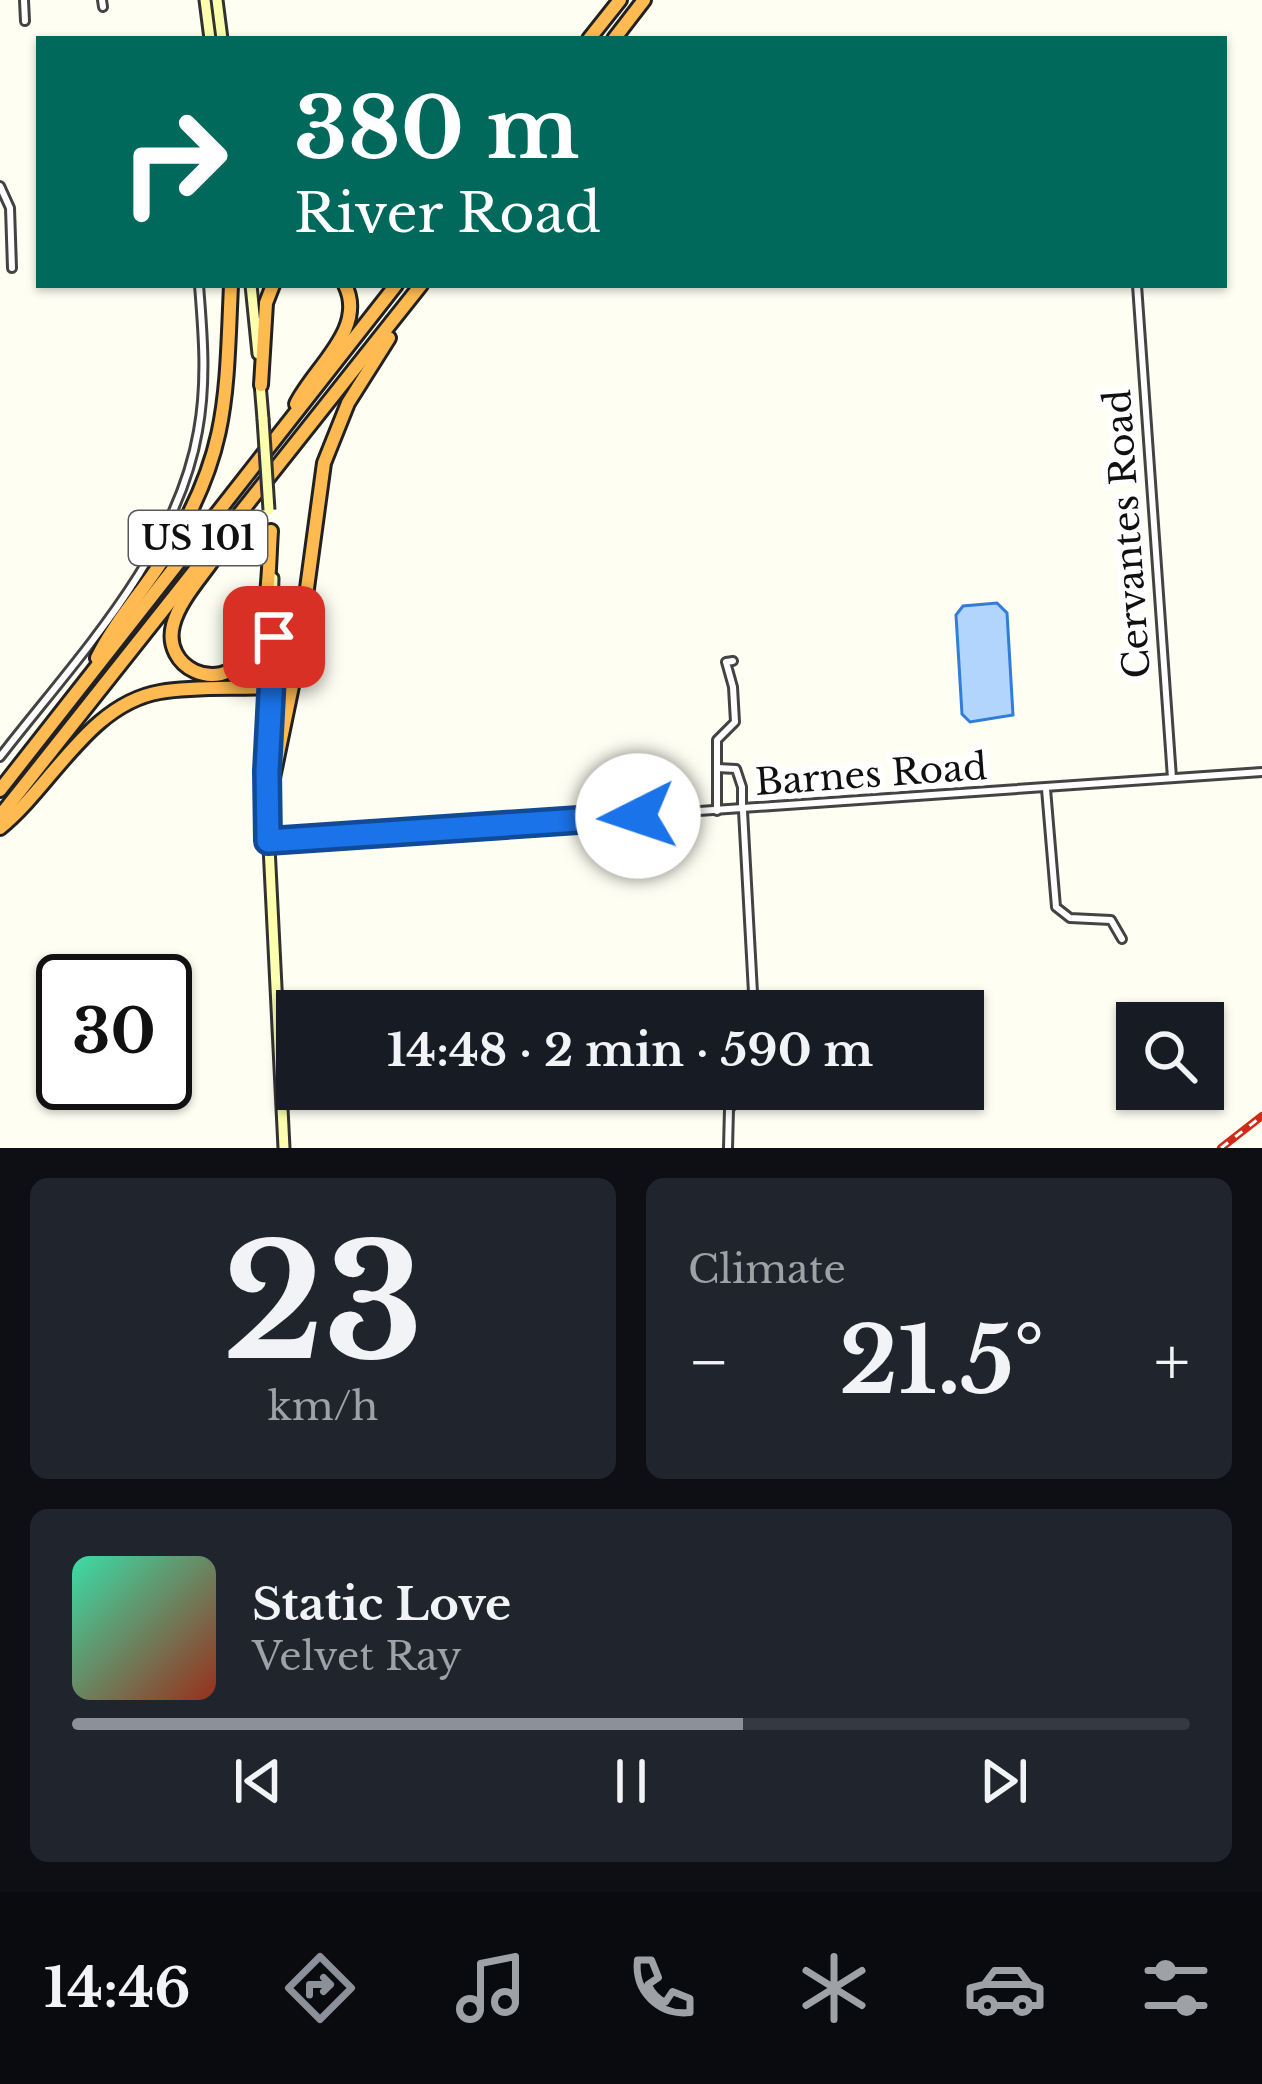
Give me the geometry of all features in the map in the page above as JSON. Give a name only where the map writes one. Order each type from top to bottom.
[{"type":"highway","points":[[591,36],[620,0]]},
{"type":"highway","points":[[616,36],[644,0]]},
{"type":"highway","points":[[86,681],[104,643],[169,552],[211,468],[225,410],[231,288]]},
{"type":"highway","points":[[260,385],[266,303],[272,288]]},
{"type":"highway","points":[[287,423],[304,388],[347,327],[352,304],[346,288]]},
{"type":"highway","name":"US 101","points":[[0,790],[394,288]]},
{"type":"highway","points":[[267,807],[297,662],[324,463],[348,403],[420,288]]},
{"type":"highway","name":"US 101","points":[[0,816],[420,288]]},
{"type":"highway","points":[[244,508],[174,622],[175,652],[189,669],[220,675],[236,668],[248,652],[264,609],[271,531]]},
{"type":"highway","points":[[0,828],[102,721],[128,703],[167,691],[272,687]]},
{"type":"main road","points":[[205,0],[211,36]]},
{"type":"main road","points":[[217,0],[222,36]]},
{"type":"main road","points":[[251,288],[271,531],[274,612],[267,807],[284,1148]]},
{"type":"street","points":[[24,0],[25,21]]},
{"type":"street","points":[[0,186],[10,208],[12,268]]},
{"type":"street","points":[[0,757],[138,575],[176,508],[193,458],[201,411],[204,358],[199,288]]},
{"type":"street","name":"Cervantes Road","points":[[1137,288],[1172,779]]},
{"type":"street","points":[[717,811],[717,740],[735,722],[726,662],[734,661]]},
{"type":"street","points":[[717,768],[736,769],[742,787],[753,990]]},
{"type":"street","name":"Barnes Road","points":[[268,841],[1262,772]]},
{"type":"street","points":[[1046,789],[1056,907],[1070,918],[1112,920],[1122,939]]},
{"type":"street","points":[[728,1148],[729,1110]]},
{"type":"water","points":[[997,603],[1007,613],[1013,715],[970,722],[962,714],[956,615],[963,606]]},
{"type":"railway","points":[[1221,1148],[1262,1116]]},
{"type":"route","points":[[274,637],[268,841],[638,816]]}]
